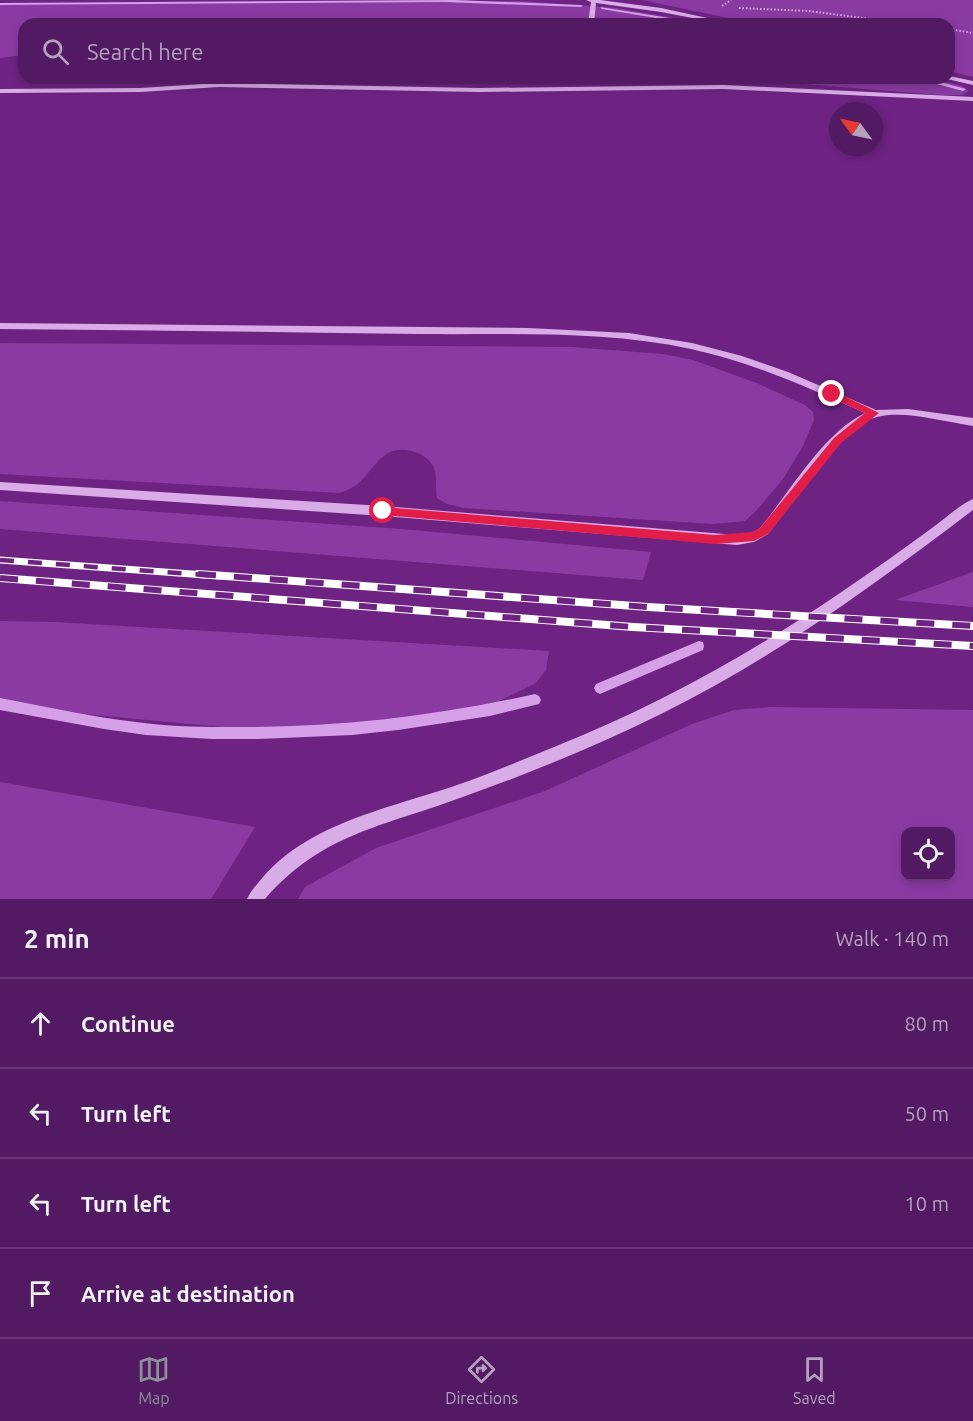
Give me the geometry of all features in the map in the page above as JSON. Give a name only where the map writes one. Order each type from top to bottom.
[{"type":"street","points":[[589,0],[702,18]]},
{"type":"street","points":[[592,18],[594,0]]},
{"type":"street","points":[[955,80],[973,84]]},
{"type":"street","points":[[0,90],[140,90],[219,84],[369,89],[724,87],[973,99]]},
{"type":"street","points":[[0,326],[508,332],[670,341],[735,357],[874,413],[916,415],[973,422]]},
{"type":"street","points":[[0,486],[383,511],[737,540],[754,537],[764,531],[837,440],[861,420],[874,413]]},
{"type":"street","points":[[255,899],[288,862],[337,833],[458,791],[562,750],[639,717],[697,688],[805,626],[884,573],[973,504]]},
{"type":"path","points":[[731,0],[721,6],[760,11],[809,11],[862,18]]},
{"type":"path","points":[[955,30],[973,33]]},
{"type":"shaded area","points":[[642,0],[973,0],[973,77],[955,72],[955,18],[728,18]]},
{"type":"shaded area","points":[[523,1],[616,8],[674,18],[18,18],[18,56],[0,58],[0,5]]},
{"type":"shaded area","points":[[803,84],[954,84],[969,91],[962,95]]},
{"type":"shaded area","points":[[0,343],[571,347],[663,354],[693,360],[754,382],[805,405],[813,412],[814,420],[803,446],[783,479],[756,511],[745,521],[713,524],[464,508],[447,504],[437,498],[435,473],[430,461],[407,450],[388,453],[355,486],[339,493],[0,474]]},
{"type":"shaded area","points":[[0,501],[402,529],[651,552],[643,580],[0,529]]},
{"type":"shaded area","points":[[973,572],[973,607],[895,600]]},
{"type":"shaded area","points":[[0,621],[54,622],[549,651],[546,670],[536,683],[495,703],[392,723],[322,732],[263,731],[0,706]]},
{"type":"shaded area","points":[[771,707],[973,710],[973,899],[298,899],[305,887],[376,848],[545,791],[692,724],[734,710]]},
{"type":"shaded area","points":[[0,782],[255,827],[211,899],[0,899]]},
{"type":"waterway","points":[[0,4],[445,1],[581,6]]},
{"type":"waterway","points":[[602,8],[664,18]]},
{"type":"waterway","points":[[943,84],[963,89]]},
{"type":"waterway","points":[[600,688],[699,646]]},
{"type":"waterway","points":[[0,704],[104,724],[146,729],[259,733],[352,729],[398,724],[490,710],[535,700]]},
{"type":"railway","points":[[0,560],[219,576]]},
{"type":"railway","points":[[198,574],[648,607],[973,626]]},
{"type":"railway","points":[[0,578],[633,627],[973,646]]},
{"type":"route","points":[[383,511],[715,540],[754,537],[776,519],[837,440],[861,420],[874,413],[832,394]]}]
